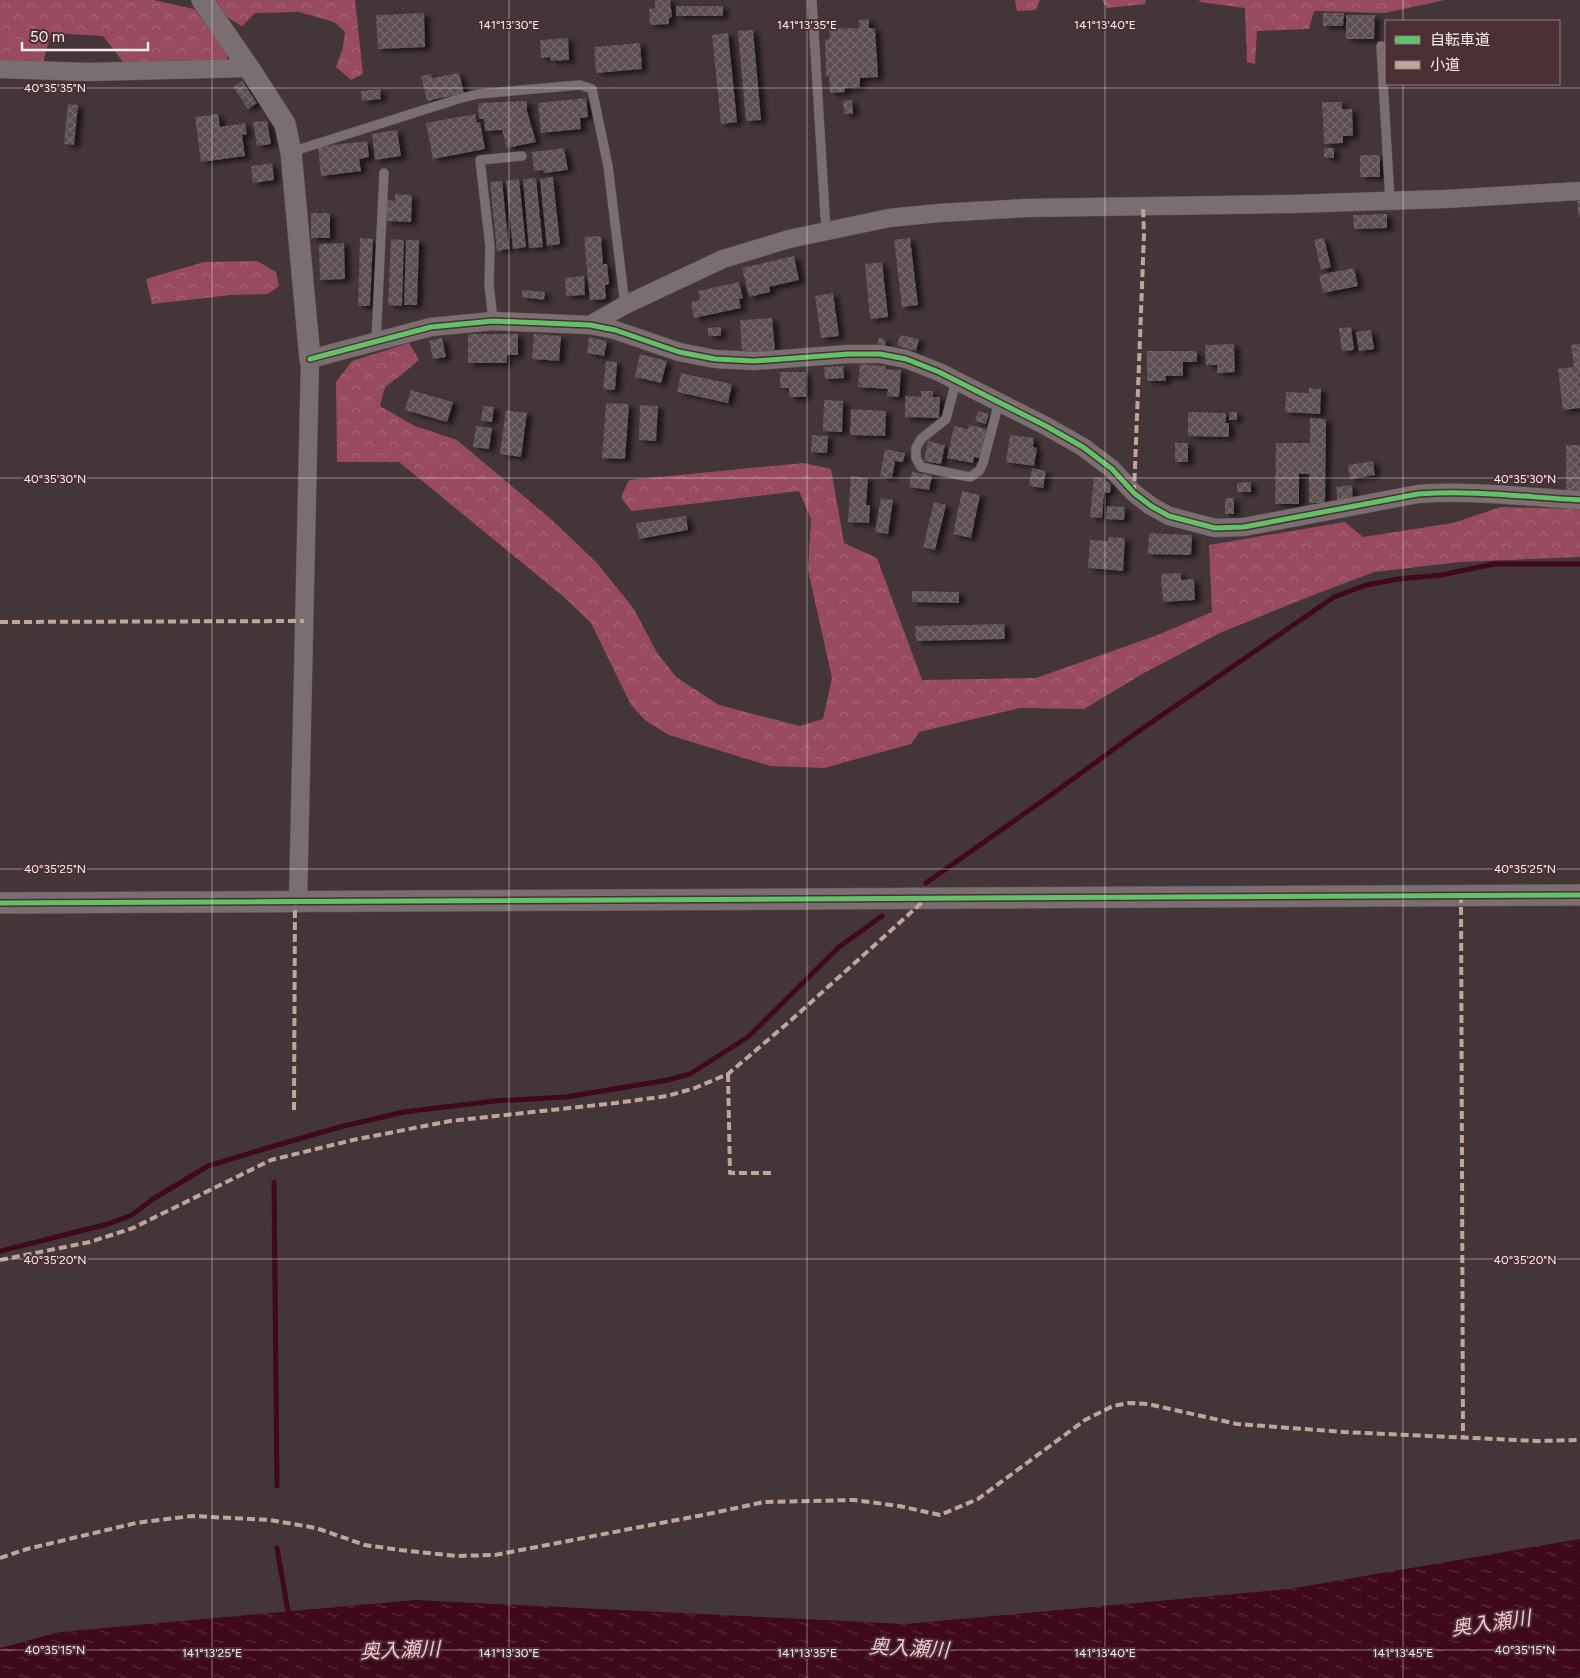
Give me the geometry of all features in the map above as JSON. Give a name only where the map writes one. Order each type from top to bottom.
[{"type":"street","points":[[201,0],[249,68],[285,124],[291,152],[310,359],[298,902]]},
{"type":"street","points":[[0,69],[88,72],[249,68]]},
{"type":"street","points":[[590,325],[625,305],[723,259],[789,239],[897,217],[1026,208],[1390,201],[1580,191]]},
{"type":"street","points":[[310,359],[431,326],[493,321],[590,325],[615,330],[679,352],[715,359],[754,361],[849,354],[880,354],[906,359],[956,380],[1046,426],[1083,447],[1112,469],[1134,493],[1151,506],[1169,516],[1215,528],[1244,527],[1428,493],[1495,493],[1580,500]]},
{"type":"street","points":[[0,903],[1580,895]]},
{"type":"lane","points":[[812,0],[826,231]]},
{"type":"lane","points":[[1381,46],[1390,201]]},
{"type":"lane","points":[[291,152],[478,94],[580,86],[592,89],[608,166],[625,305]]},
{"type":"lane","points":[[493,321],[489,284],[490,247],[480,160],[522,156]]},
{"type":"lane","points":[[376,341],[384,173]]},
{"type":"lane","points":[[956,380],[946,419],[921,439],[916,448],[916,458],[921,467],[970,477],[979,471],[983,464],[999,402]]},
{"type":"green space","points":[[0,0],[153,0],[194,9],[226,50],[228,62],[123,62],[103,36],[51,33],[43,63],[0,61]]},
{"type":"green space","points":[[216,0],[355,0],[363,74],[351,80],[336,67],[343,47],[345,32],[334,22],[299,12],[255,13],[242,26],[225,16]]},
{"type":"green space","points":[[1015,0],[1040,0],[1036,10],[1017,11]]},
{"type":"green space","points":[[1102,0],[1146,0],[1145,4],[1107,8]]},
{"type":"green space","points":[[1199,0],[1445,0],[1385,13],[1314,11],[1309,29],[1257,31],[1255,64],[1247,62],[1245,8],[1200,2]]},
{"type":"green space","points":[[257,261],[276,272],[279,286],[268,294],[231,295],[152,304],[146,279],[204,262]]},
{"type":"green space","points":[[409,343],[419,360],[385,387],[380,406],[415,426],[457,440],[552,520],[597,563],[634,609],[656,651],[676,677],[719,705],[800,726],[823,719],[832,678],[808,570],[811,519],[799,491],[631,511],[621,497],[629,480],[803,463],[831,469],[844,543],[877,558],[922,680],[1036,678],[1155,636],[1212,612],[1209,545],[1345,522],[1363,537],[1453,523],[1501,507],[1580,509],[1580,557],[1460,562],[1374,572],[1222,632],[1144,673],[1084,709],[1020,708],[919,732],[911,744],[824,768],[770,766],[669,735],[646,721],[631,705],[591,623],[564,597],[399,462],[337,462],[336,382],[352,361]]},
{"type":"water","name":"奥入瀬川","points":[[1580,1539],[1580,1677],[1569,1678],[0,1678],[0,1648],[60,1632],[415,1600],[905,1624],[1289,1589]]},
{"type":"building","points":[[655,0],[670,0],[672,17],[669,18],[669,24],[650,25],[649,9],[655,8]]},
{"type":"building","points":[[676,6],[723,6],[723,16],[676,16]]},
{"type":"building","points":[[424,13],[425,47],[378,49],[376,15]]},
{"type":"building","points":[[1323,13],[1344,13],[1343,26],[1323,26]]},
{"type":"building","points":[[1346,15],[1375,15],[1374,39],[1346,39]]},
{"type":"building","points":[[869,19],[869,28],[875,28],[878,77],[860,78],[860,87],[845,88],[845,92],[830,93],[829,76],[826,76],[825,40],[830,39],[829,29],[859,28],[859,20]]},
{"type":"building","points":[[753,30],[761,120],[746,121],[738,31]]},
{"type":"building","points":[[728,33],[737,122],[721,124],[712,35]]},
{"type":"building","points":[[568,38],[569,60],[551,61],[550,57],[541,58],[540,40]]},
{"type":"building","points":[[640,43],[642,69],[596,73],[594,47]]},
{"type":"building","points":[[459,73],[464,93],[427,101],[421,76],[431,74],[432,78]]},
{"type":"building","points":[[242,81],[257,103],[248,109],[233,87]]},
{"type":"building","points":[[380,89],[381,99],[362,101],[361,91]]},
{"type":"building","points":[[586,98],[588,117],[580,118],[581,129],[541,133],[538,103]]},
{"type":"building","points":[[852,100],[853,114],[844,114],[843,101]]},
{"type":"building","points":[[527,101],[527,111],[536,142],[507,148],[502,130],[485,131],[484,119],[479,119],[478,103]]},
{"type":"building","points":[[1322,102],[1342,102],[1342,109],[1352,109],[1353,136],[1343,136],[1343,143],[1324,144]]},
{"type":"building","points":[[68,104],[78,105],[74,145],[64,144]]},
{"type":"building","points":[[218,114],[220,127],[245,123],[247,134],[242,135],[245,156],[201,162],[195,117]]},
{"type":"building","points":[[475,114],[477,123],[480,122],[485,149],[433,159],[426,123]]},
{"type":"building","points":[[267,121],[271,144],[257,146],[253,122]]},
{"type":"building","points":[[397,130],[401,156],[375,160],[372,134]]},
{"type":"building","points":[[367,141],[369,157],[359,159],[361,171],[321,176],[318,147]]},
{"type":"building","points":[[564,148],[568,170],[544,173],[543,170],[534,171],[532,152]]},
{"type":"building","points":[[1324,148],[1334,148],[1334,158],[1324,157]]},
{"type":"building","points":[[1360,155],[1380,155],[1380,177],[1360,177]]},
{"type":"building","points":[[272,163],[274,180],[253,183],[251,166]]},
{"type":"building","points":[[553,177],[560,244],[547,246],[540,179]]},
{"type":"building","points":[[536,178],[543,247],[529,248],[523,179]]},
{"type":"building","points":[[519,179],[526,247],[513,249],[506,181]]},
{"type":"building","points":[[502,181],[509,249],[497,251],[490,182]]},
{"type":"building","points":[[395,194],[412,195],[411,222],[387,221],[387,200],[395,201]]},
{"type":"building","points":[[1577,201],[1580,201],[1579,217]]},
{"type":"building","points":[[311,213],[330,213],[330,238],[311,238]]},
{"type":"building","points":[[1387,214],[1387,228],[1354,229],[1353,215]]},
{"type":"building","points":[[601,236],[603,264],[607,264],[609,284],[605,285],[606,299],[590,300],[584,237]]},
{"type":"building","points":[[360,238],[373,239],[370,306],[358,306]]},
{"type":"building","points":[[910,238],[918,305],[902,307],[894,240]]},
{"type":"building","points":[[1324,238],[1331,267],[1321,270],[1314,240]]},
{"type":"building","points":[[391,239],[404,240],[402,306],[388,305]]},
{"type":"building","points":[[406,240],[419,240],[417,305],[404,305]]},
{"type":"building","points":[[344,243],[345,279],[320,280],[319,244]]},
{"type":"building","points":[[794,256],[799,280],[769,287],[770,292],[749,297],[742,268]]},
{"type":"building","points":[[882,262],[888,317],[870,319],[865,264]]},
{"type":"building","points":[[1354,268],[1358,286],[1323,293],[1319,275]]},
{"type":"building","points":[[584,276],[585,295],[566,296],[565,278]]},
{"type":"building","points":[[739,282],[743,298],[739,299],[741,308],[694,318],[691,302],[700,300],[698,291]]},
{"type":"building","points":[[522,290],[545,292],[544,300],[522,297]]},
{"type":"building","points":[[833,293],[839,336],[821,338],[815,296]]},
{"type":"building","points":[[772,318],[775,350],[742,353],[740,320]]},
{"type":"building","points":[[721,327],[721,336],[708,336],[708,328]]},
{"type":"building","points":[[1351,327],[1354,350],[1342,351],[1339,328]]},
{"type":"building","points":[[1371,330],[1374,349],[1359,351],[1356,332]]},
{"type":"building","points":[[468,334],[518,334],[518,355],[507,355],[507,363],[468,363]]},
{"type":"building","points":[[534,334],[561,336],[559,361],[532,359]]},
{"type":"building","points":[[900,335],[919,339],[916,351],[897,346]]},
{"type":"building","points":[[589,337],[607,341],[604,356],[587,353]]},
{"type":"building","points":[[442,338],[446,357],[433,359],[429,341]]},
{"type":"building","points":[[879,338],[886,340],[885,346],[877,345]]},
{"type":"building","points":[[1234,344],[1235,372],[1217,373],[1217,365],[1206,365],[1205,345]]},
{"type":"building","points":[[1580,344],[1580,408],[1563,410],[1558,369],[1574,367],[1571,345]]},
{"type":"building","points":[[1147,351],[1197,351],[1197,362],[1183,362],[1183,376],[1166,376],[1166,381],[1147,381]]},
{"type":"building","points":[[640,354],[667,361],[661,383],[635,377]]},
{"type":"building","points":[[606,361],[617,362],[615,390],[603,389]]},
{"type":"building","points":[[860,364],[886,366],[886,369],[901,370],[899,397],[887,396],[888,389],[858,387]]},
{"type":"building","points":[[843,366],[844,378],[825,379],[824,367]]},
{"type":"building","points":[[780,372],[806,372],[806,397],[789,397],[789,388],[780,388]]},
{"type":"building","points":[[681,373],[732,384],[728,403],[677,392]]},
{"type":"building","points":[[1309,388],[1321,389],[1320,414],[1285,412],[1286,392],[1309,393]]},
{"type":"building","points":[[411,390],[453,402],[447,422],[405,410]]},
{"type":"building","points":[[921,391],[933,391],[933,397],[940,397],[939,418],[905,417],[905,396],[921,397]]},
{"type":"building","points":[[824,400],[843,401],[842,432],[823,431]]},
{"type":"building","points":[[606,403],[629,404],[625,459],[602,458]]},
{"type":"building","points":[[640,405],[658,406],[656,441],[639,440]]},
{"type":"building","points":[[483,406],[494,407],[492,422],[481,421]]},
{"type":"building","points":[[851,409],[886,411],[885,436],[850,435]]},
{"type":"building","points":[[506,410],[527,413],[521,457],[500,454]]},
{"type":"building","points":[[978,411],[989,414],[986,424],[975,421]]},
{"type":"building","points":[[1188,412],[1226,413],[1226,423],[1229,423],[1229,437],[1188,436]]},
{"type":"building","points":[[1229,412],[1237,412],[1237,420],[1229,420]]},
{"type":"building","points":[[1310,418],[1326,419],[1325,503],[1309,503],[1309,474],[1299,474],[1299,504],[1275,504],[1276,443],[1310,443]]},
{"type":"building","points":[[969,425],[987,429],[980,458],[974,457],[973,463],[947,458],[954,426],[968,429]]},
{"type":"building","points":[[476,426],[492,428],[489,449],[473,447]]},
{"type":"building","points":[[812,435],[828,436],[827,453],[811,452]]},
{"type":"building","points":[[1010,435],[1034,438],[1033,447],[1037,448],[1034,466],[1006,462]]},
{"type":"building","points":[[928,441],[945,445],[941,464],[924,461]]},
{"type":"building","points":[[1175,443],[1188,443],[1188,462],[1175,462]]},
{"type":"building","points":[[1566,445],[1580,445],[1580,493],[1566,494]]},
{"type":"building","points":[[885,449],[905,453],[903,462],[895,461],[892,478],[880,476]]},
{"type":"building","points":[[1373,461],[1375,475],[1350,479],[1348,465]]},
{"type":"building","points":[[1032,468],[1046,471],[1043,488],[1029,486]]},
{"type":"building","points":[[912,472],[932,475],[929,490],[909,487]]},
{"type":"building","points":[[851,476],[868,478],[866,505],[870,505],[869,523],[848,522]]},
{"type":"building","points":[[1094,477],[1102,478],[1111,484],[1110,493],[1104,492],[1102,518],[1090,517]]},
{"type":"building","points":[[1251,482],[1251,492],[1237,492],[1237,483]]},
{"type":"building","points":[[1352,485],[1353,501],[1338,503],[1336,487]]},
{"type":"building","points":[[962,491],[980,495],[971,538],[953,534]]},
{"type":"building","points":[[881,498],[893,500],[888,534],[875,532]]},
{"type":"building","points":[[1225,498],[1234,498],[1234,514],[1225,514]]},
{"type":"building","points":[[934,502],[946,505],[935,550],[923,547]]},
{"type":"building","points":[[1107,506],[1125,507],[1124,520],[1106,519]]},
{"type":"building","points":[[686,516],[688,530],[639,539],[636,523]]},
{"type":"building","points":[[1149,533],[1192,535],[1191,555],[1148,554]]},
{"type":"building","points":[[1109,537],[1125,538],[1123,571],[1088,568],[1090,540],[1108,541]]},
{"type":"building","points":[[1181,573],[1181,580],[1194,579],[1195,600],[1163,602],[1161,574]]},
{"type":"building","points":[[912,591],[959,592],[959,603],[912,602]]},
{"type":"building","points":[[1004,624],[1005,639],[916,641],[915,626]]},
{"type":"waterway","points":[[926,883],[1136,733],[1334,597],[1366,585],[1399,579],[1441,575],[1494,564],[1580,564]]},
{"type":"waterway","points":[[0,1251],[108,1224],[132,1215],[153,1199],[208,1166],[340,1127],[404,1112],[494,1101],[566,1097],[668,1080],[690,1074],[748,1037],[839,947],[882,916]]},
{"type":"waterway","points":[[274,1182],[277,1486]]},
{"type":"waterway","points":[[277,1548],[289,1617]]},
{"type":"marked path","points":[[1134,493],[1144,235],[1143,206]]},
{"type":"marked path","points":[[0,622],[304,621]]},
{"type":"marked path","points":[[1461,895],[1463,1437]]},
{"type":"marked path","points":[[0,1260],[90,1242],[133,1228],[271,1160],[353,1140],[450,1121],[616,1103],[667,1096],[695,1088],[728,1074],[927,898]]},
{"type":"marked path","points":[[294,1110],[295,902]]},
{"type":"marked path","points":[[728,1074],[730,1173],[771,1173]]},
{"type":"marked path","points":[[0,1558],[27,1549],[136,1523],[192,1516],[270,1520],[316,1528],[365,1545],[456,1556],[495,1555],[764,1502],[854,1500],[899,1506],[940,1515],[978,1499],[1085,1420],[1113,1406],[1129,1403],[1148,1404],[1237,1424],[1344,1432],[1537,1441],[1580,1440]]},
{"type":"cycle path","points":[[310,359],[431,327],[493,321],[590,325],[615,330],[679,352],[715,359],[754,361],[849,354],[880,354],[906,359],[939,372],[1046,426],[1083,447],[1112,469],[1134,493],[1151,506],[1169,516],[1215,528],[1244,527],[1418,494],[1479,493],[1580,500]]},
{"type":"cycle path","points":[[0,903],[1580,895]]}]
